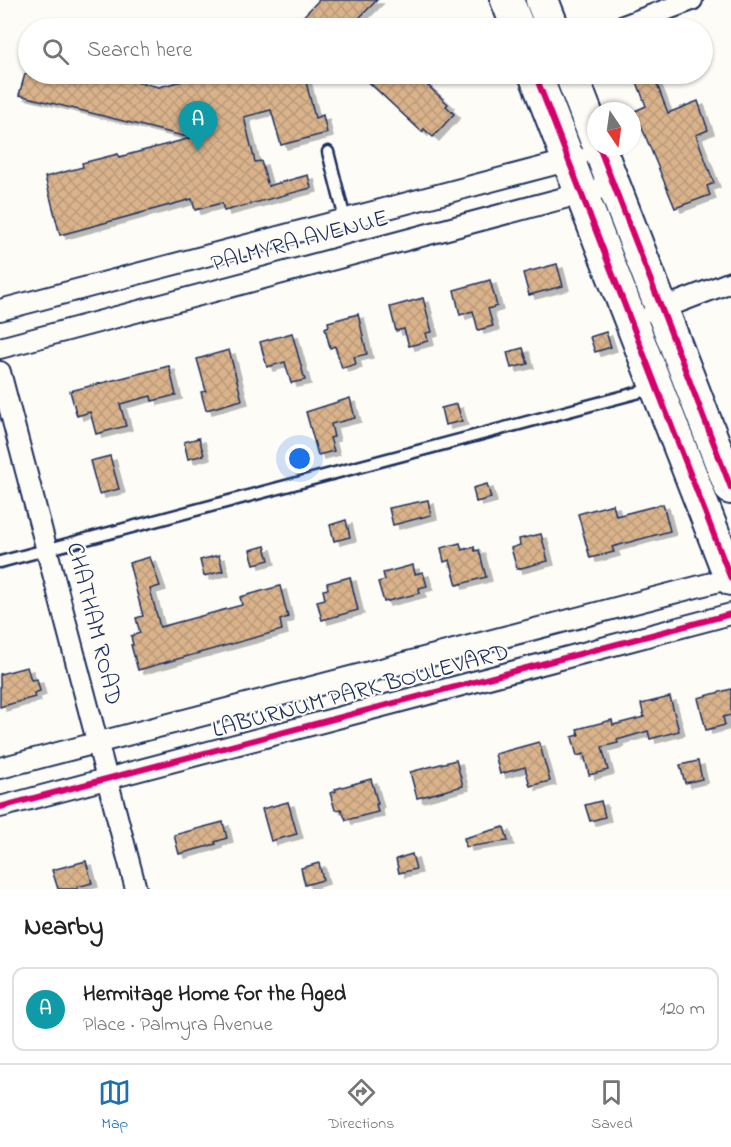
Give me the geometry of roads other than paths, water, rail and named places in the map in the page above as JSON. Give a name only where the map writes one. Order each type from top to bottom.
[{"type":"main road","points":[[507,0],[514,18]]},
{"type":"main road","points":[[542,0],[549,18]]},
{"type":"main road","points":[[540,84],[731,578]]},
{"type":"main road","points":[[575,84],[587,115]]},
{"type":"main road","points":[[603,156],[731,488]]},
{"type":"street","points":[[644,18],[692,0]]},
{"type":"street","name":"PALMYRA AVENUE","points":[[0,310],[569,160],[587,152]]},
{"type":"street","name":"PALMYRA AVENUE","points":[[0,348],[614,185]]},
{"type":"street","points":[[631,320],[731,282]]},
{"type":"street","name":"CHATHAM ROAD","points":[[0,372],[136,889]]},
{"type":"street","name":"LABURNUM PARK BOULEVARD","points":[[0,768],[731,578]]},
{"type":"street","name":"LABURNUM PARK BOULEVARD","points":[[0,807],[731,614]]},
{"type":"lane","points":[[328,152],[345,219]]},
{"type":"lane","points":[[0,562],[657,388]]},
{"type":"place","name":"Hermitage Home for the Aged","points":[[198,151]]}]
